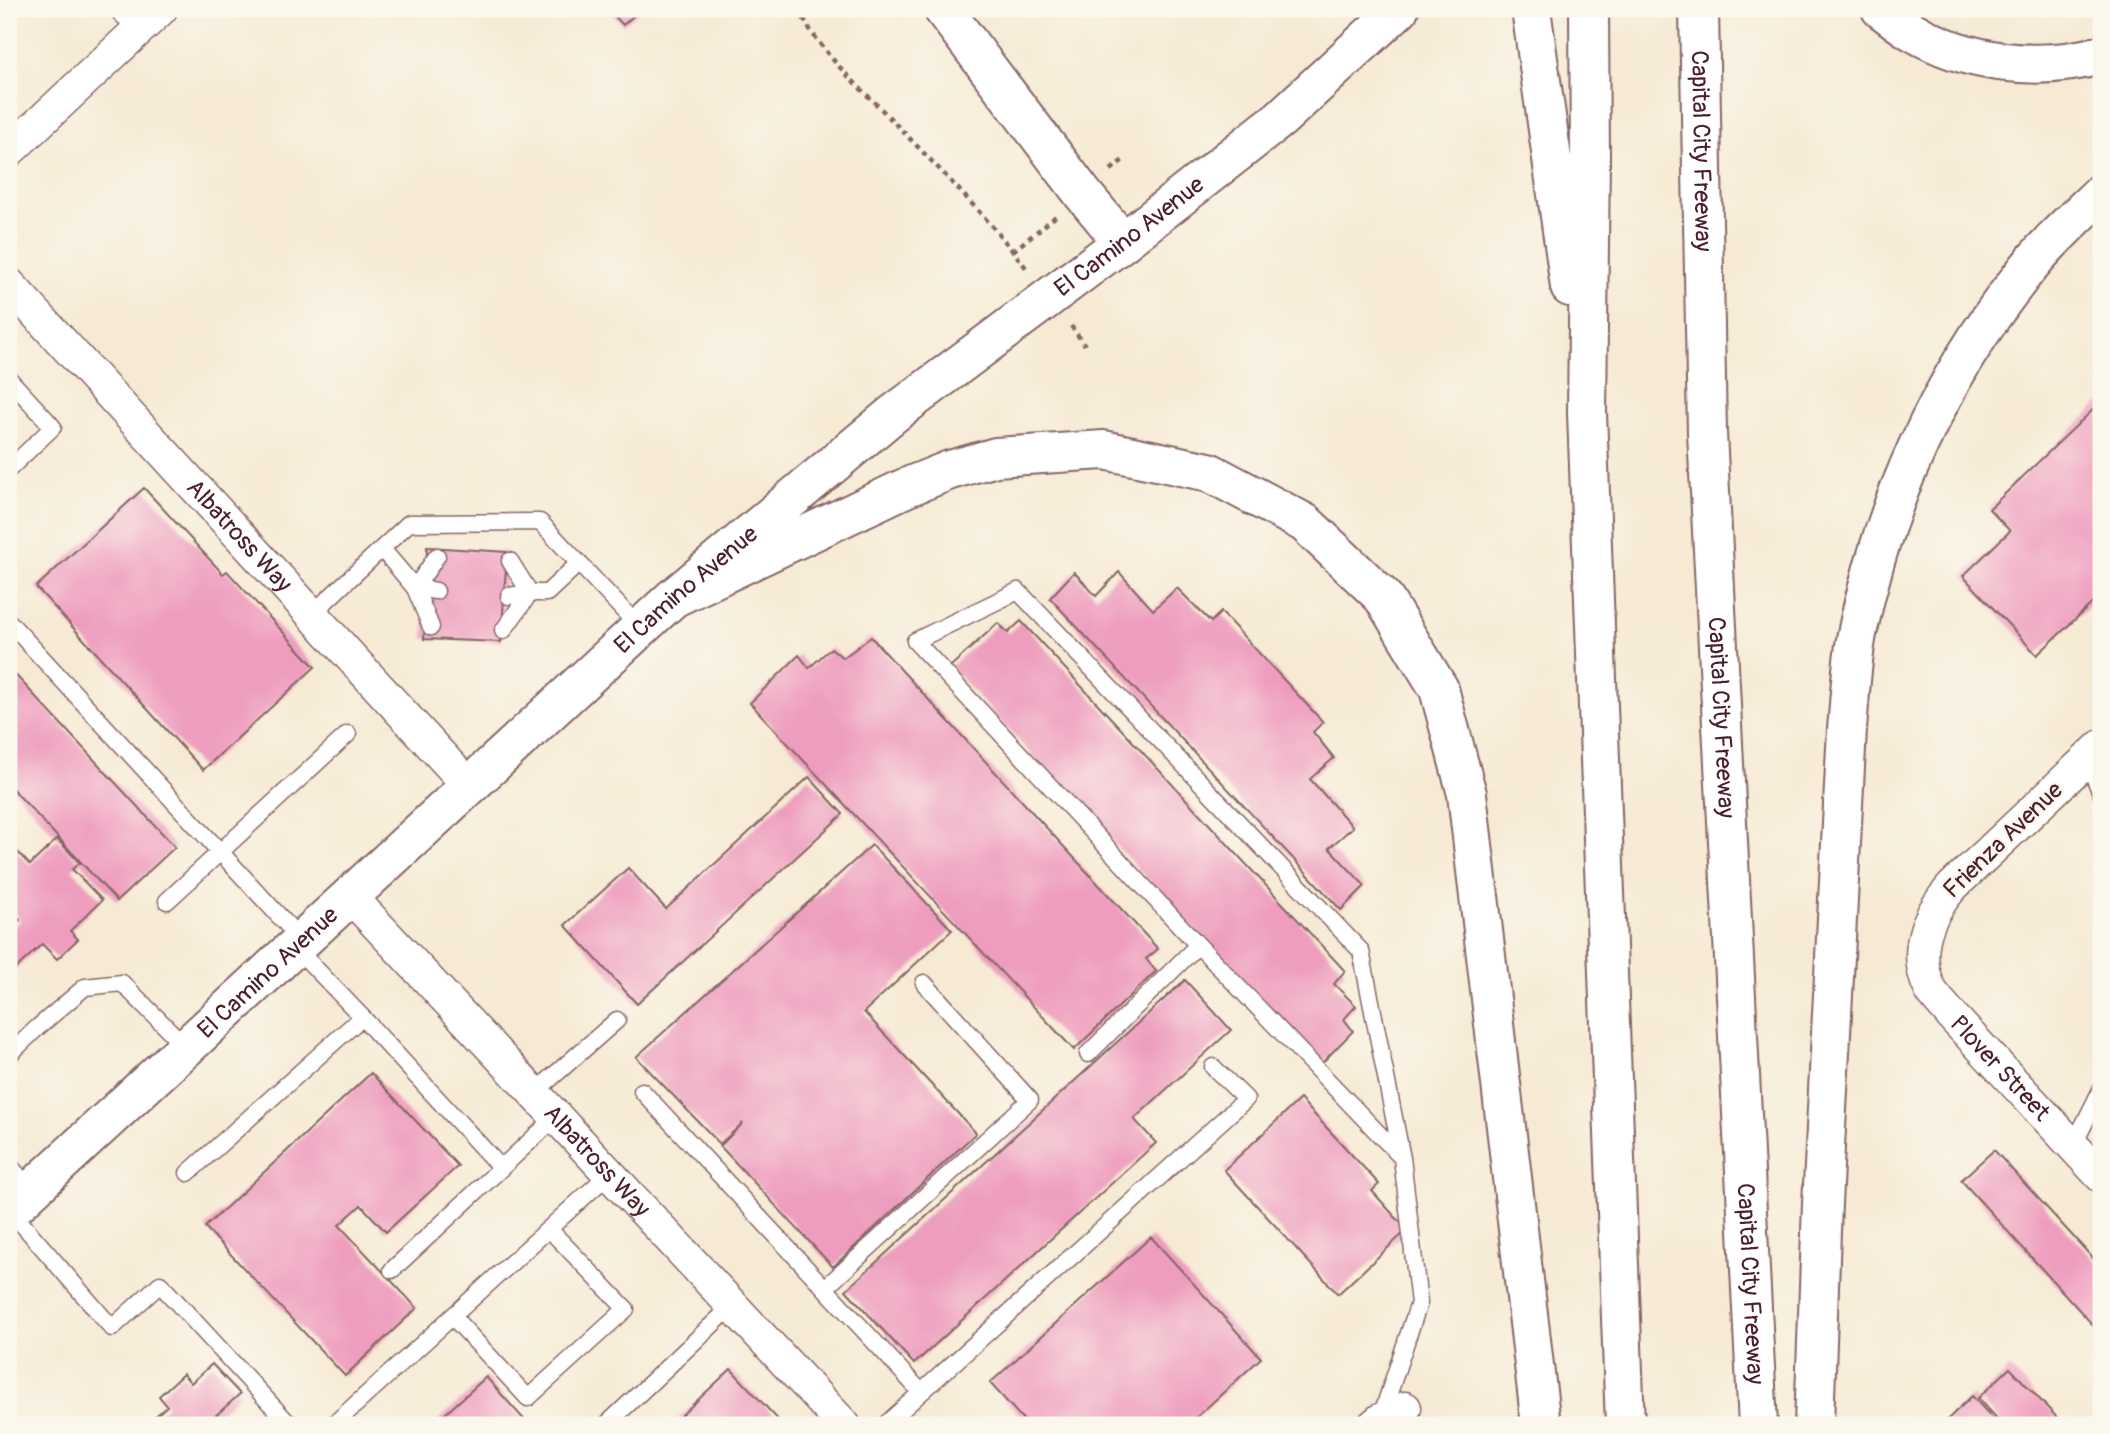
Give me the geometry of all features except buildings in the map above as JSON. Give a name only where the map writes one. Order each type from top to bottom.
[{"type":"main road","points":[[943,9],[1122,242]]},
{"type":"main road","name":"El Camino Avenue","points":[[15,1194],[186,1047],[673,598],[892,415],[1280,119],[1399,9]]},
{"type":"main road","points":[[1531,9],[1587,413]]},
{"type":"main road","points":[[1589,9],[1587,413],[1625,1425]]},
{"type":"main road","name":"Capital City Freeway","points":[[1699,9],[1707,433],[1758,1425]]},
{"type":"main road","points":[[1881,9],[1912,32],[1961,53],[1996,61],[2031,64],[2084,60],[2101,55]]},
{"type":"main road","points":[[1814,1425],[1822,1204],[1847,729],[1857,634],[1887,527],[1931,414],[1963,358],[2021,275],[2101,193]]},
{"type":"main road","points":[[673,598],[905,488],[950,470],[996,457],[1104,450],[1209,472],[1305,523],[1354,569],[1383,597],[1439,689],[1467,794],[1541,1425]]},
{"type":"street","points":[[9,151],[127,20],[161,9]]},
{"type":"street","name":"Albatross Way","points":[[16,298],[469,786]]},
{"type":"street","name":"Frienza Avenue","points":[[1922,946],[1932,913],[1952,886],[2094,753]]},
{"type":"street","name":"Albatross Way","points":[[350,896],[844,1425]]},
{"type":"street","name":"Plover Street","points":[[1922,946],[1924,967],[1931,990],[1951,1015],[2101,1176]]},
{"type":"lane","points":[[9,379],[53,427],[9,469]]},
{"type":"lane","points":[[312,614],[409,523],[540,522],[640,628]]},
{"type":"lane","points":[[382,549],[415,588],[431,627]]},
{"type":"lane","points":[[415,588],[437,556]]},
{"type":"lane","points":[[510,561],[530,593]]},
{"type":"lane","points":[[509,596],[547,593],[579,563]]},
{"type":"lane","points":[[415,588],[436,591]]},
{"type":"lane","points":[[1386,1418],[1419,1303],[1402,1158],[1361,951],[1018,591],[915,641],[1198,945],[1402,1158]]},
{"type":"lane","points":[[503,631],[530,593]]},
{"type":"lane","points":[[9,622],[220,852],[362,1017],[501,1168]]},
{"type":"lane","points":[[167,901],[348,734]]},
{"type":"lane","points":[[2094,753],[2101,793]]},
{"type":"lane","points":[[1088,1054],[1198,945]]},
{"type":"lane","points":[[825,1288],[1030,1100],[924,983]]},
{"type":"lane","points":[[9,1055],[85,987],[122,984],[186,1047]]},
{"type":"lane","points":[[188,1173],[362,1017]]},
{"type":"lane","points":[[534,1093],[617,1020]]},
{"type":"lane","points":[[885,1425],[1246,1099],[1213,1067]]},
{"type":"lane","points":[[2073,1146],[2101,1090]]},
{"type":"lane","points":[[642,1091],[921,1392]]},
{"type":"lane","points":[[392,1270],[556,1117]]},
{"type":"lane","points":[[333,1425],[609,1174]]},
{"type":"lane","points":[[15,1194],[112,1328],[160,1284],[290,1425]]},
{"type":"lane","points":[[453,1317],[528,1398],[626,1309],[549,1230]]},
{"type":"lane","points":[[606,1425],[732,1306]]},
{"type":"path","points":[[799,9],[806,24],[830,57],[967,198],[1013,251],[1085,345]]}]
